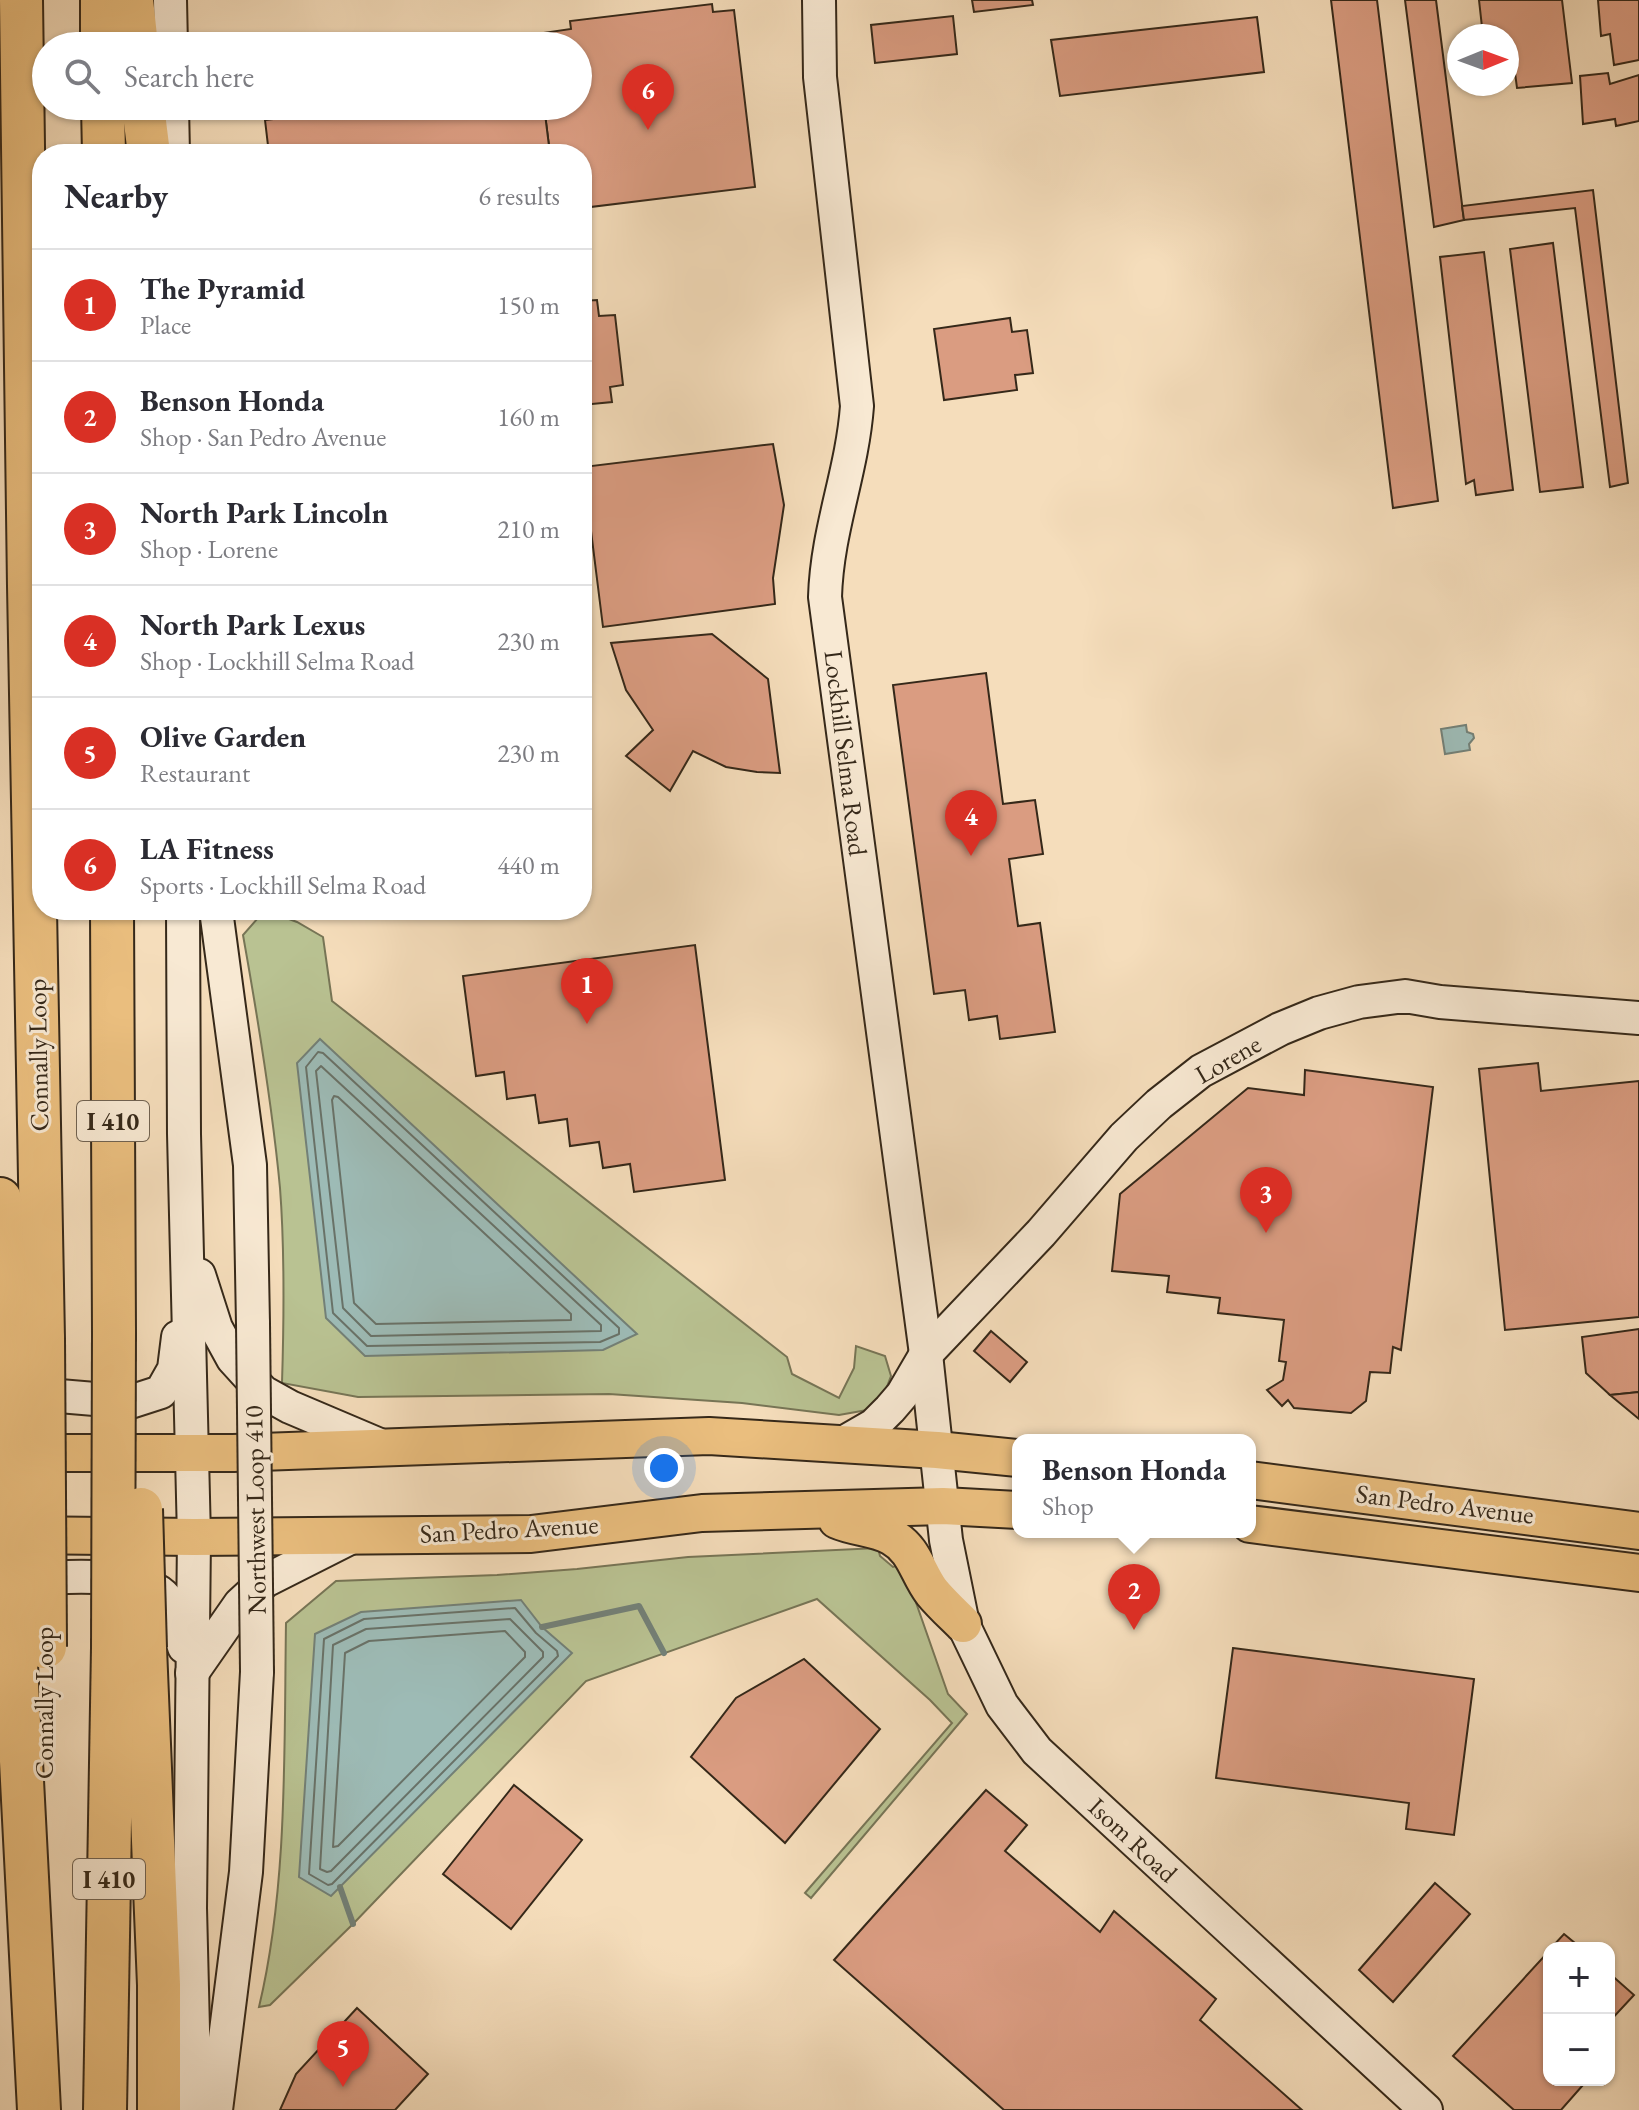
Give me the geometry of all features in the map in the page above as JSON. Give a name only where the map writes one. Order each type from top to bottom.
[{"type":"highway","name":"Connally Loop","points":[[17,1355],[29,602],[21,0]]},
{"type":"highway","points":[[102,0],[102,32]]},
{"type":"highway","points":[[132,0],[135,32]]},
{"type":"highway","points":[[103,120],[104,144]]},
{"type":"highway","points":[[145,120],[148,144]]},
{"type":"highway","points":[[112,926],[125,1333],[129,1648],[159,1985],[159,2110]]},
{"type":"highway","points":[[0,1199],[17,1355],[30,1646],[40,2110]]},
{"type":"highway","name":"I 410","points":[[105,2110],[129,1648]]},
{"type":"main road","points":[[170,0],[171,32]]},
{"type":"main road","name":"Lockhill Selma Road","points":[[819,0],[820,77],[857,406],[854,446],[829,542],[825,597],[926,1354],[943,1506]]},
{"type":"main road","points":[[172,120],[173,144]]},
{"type":"main road","points":[[183,920],[184,1134],[194,1537],[190,1908],[195,2110]]},
{"type":"main road","name":"Northwest Loop 410","points":[[216,2110],[246,1872],[257,1672],[250,1165],[217,920]]},
{"type":"main road","name":"Lorene","points":[[841,1444],[874,1425],[890,1409],[926,1354],[1041,1233],[1124,1137],[1201,1071],[1280,1029],[1319,1013],[1359,1002],[1405,996],[1440,1002],[1639,1018]]},
{"type":"main road","points":[[17,1355],[27,1395],[130,1402],[161,1392],[174,1369],[188,1242]]},
{"type":"main road","points":[[188,1242],[216,1328],[233,1359],[263,1392],[290,1407],[382,1446]]},
{"type":"main road","points":[[0,1453],[192,1453],[709,1436],[1012,1457]]},
{"type":"main road","name":"San Pedro Avenue","points":[[1256,1481],[1639,1531]]},
{"type":"main road","name":"San Pedro Avenue","points":[[0,1534],[194,1537],[531,1534],[702,1513],[943,1506],[1012,1510]]},
{"type":"main road","name":"Isom Road","points":[[943,1506],[946,1540],[963,1624],[1002,1705],[1037,1751],[1426,2110]]},
{"type":"main road","points":[[814,1510],[850,1526],[878,1530],[904,1545],[914,1556],[932,1591],[963,1624]]},
{"type":"main road","name":"San Pedro Avenue","points":[[1256,1525],[1637,1561]]},
{"type":"main road","points":[[192,1673],[240,1604],[265,1581],[356,1535]]},
{"type":"main road","points":[[0,1594],[13,1586],[38,1579],[120,1578],[138,1582],[162,1593],[172,1607],[192,1673]]},
{"type":"green space","points":[[256,920],[292,920],[323,937],[332,1001],[787,1357],[792,1374],[839,1398],[854,1368],[856,1346],[885,1356],[891,1376],[883,1397],[867,1410],[839,1415],[742,1403],[609,1394],[358,1397],[282,1383],[284,1286],[280,1188],[264,1061],[243,935]]},
{"type":"green space","points":[[878,1548],[880,1556],[893,1567],[900,1565],[906,1574],[948,1694],[967,1714],[811,1898],[805,1893],[952,1723],[817,1599],[586,1681],[353,1924],[270,2005],[259,2007],[280,1865],[286,1623],[336,1581],[497,1575],[688,1557]]},
{"type":"water","points":[[1466,725],[1467,732],[1474,738],[1469,744],[1470,750],[1445,754],[1441,729]]},
{"type":"water","points":[[320,1039],[637,1334],[603,1350],[365,1356],[326,1318],[297,1063]]},
{"type":"water","points":[[521,1600],[542,1627],[572,1653],[331,1896],[299,1877],[315,1634],[361,1612]]},
{"type":"building","points":[[972,0],[1032,0],[1033,5],[974,12]]},
{"type":"building","points":[[1331,0],[1377,0],[1438,501],[1393,508]]},
{"type":"building","points":[[1405,0],[1436,0],[1464,220],[1434,227]]},
{"type":"building","points":[[1479,0],[1562,0],[1572,83],[1519,88],[1519,24],[1482,24]]},
{"type":"building","points":[[1598,0],[1639,0],[1639,60],[1614,65],[1610,34],[1601,36]]},
{"type":"building","points":[[712,4],[713,12],[734,10],[755,187],[592,207],[592,144],[549,144],[546,120],[592,120],[592,32],[550,32],[571,29],[570,21]]},
{"type":"building","points":[[953,16],[957,54],[875,63],[871,25]]},
{"type":"building","points":[[1257,17],[1264,72],[1060,96],[1051,40]]},
{"type":"building","points":[[1608,73],[1610,84],[1639,75],[1639,121],[1616,126],[1615,119],[1583,124],[1580,76]]},
{"type":"building","points":[[265,120],[546,120],[549,144],[268,144]]},
{"type":"building","points":[[1593,190],[1628,483],[1610,487],[1575,208],[1464,220],[1462,206]]},
{"type":"building","points":[[1553,243],[1583,487],[1540,492],[1510,249]]},
{"type":"building","points":[[1484,252],[1513,490],[1476,495],[1474,480],[1466,484],[1440,257]]},
{"type":"building","points":[[592,300],[597,300],[599,316],[615,315],[623,385],[610,387],[612,402],[592,404]]},
{"type":"building","points":[[1010,318],[1012,332],[1027,330],[1033,373],[1015,375],[1017,390],[944,400],[934,329]]},
{"type":"building","points":[[773,444],[784,505],[773,578],[775,604],[603,627],[592,539],[592,466]]},
{"type":"building","points":[[712,634],[768,679],[780,773],[726,767],[693,751],[670,791],[626,756],[653,730],[626,690],[611,643]]},
{"type":"building","points":[[986,673],[1003,804],[1035,800],[1043,854],[1009,859],[1018,926],[1040,923],[1055,1032],[1000,1039],[997,1016],[969,1020],[965,990],[934,994],[893,685]]},
{"type":"building","points":[[695,945],[725,1180],[634,1192],[630,1164],[603,1168],[599,1142],[570,1146],[567,1119],[539,1123],[535,1095],[507,1099],[504,1072],[476,1076],[463,976]]},
{"type":"building","points":[[1538,1063],[1541,1091],[1639,1081],[1639,1317],[1505,1330],[1479,1069]]},
{"type":"building","points":[[1305,1070],[1433,1087],[1401,1350],[1393,1347],[1390,1373],[1370,1372],[1366,1401],[1351,1413],[1294,1408],[1288,1400],[1282,1406],[1267,1390],[1283,1380],[1286,1362],[1279,1361],[1284,1320],[1218,1313],[1220,1298],[1167,1292],[1169,1276],[1112,1271],[1120,1194],[1248,1088],[1304,1095]]},
{"type":"building","points":[[1639,1329],[1639,1392],[1610,1395],[1586,1373],[1582,1337]]},
{"type":"building","points":[[991,1331],[1027,1362],[1010,1382],[974,1351]]},
{"type":"building","points":[[1639,1392],[1639,1419],[1610,1395]]},
{"type":"building","points":[[1233,1648],[1474,1679],[1454,1835],[1406,1829],[1409,1803],[1216,1778]]},
{"type":"building","points":[[804,1659],[880,1729],[785,1843],[691,1757],[736,1698]]},
{"type":"building","points":[[514,1785],[582,1840],[511,1929],[443,1874]]},
{"type":"building","points":[[986,1790],[1027,1825],[1005,1851],[1100,1932],[1114,1911],[1216,1999],[1200,2020],[1302,2110],[1004,2110],[834,1960]]},
{"type":"building","points":[[1435,1883],[1470,1914],[1393,2002],[1359,1970]]},
{"type":"building","points":[[1564,1934],[1574,1942],[1557,1942]]},
{"type":"building","points":[[1543,1958],[1543,2086],[1582,2086],[1561,2110],[1514,2110],[1453,2056]]},
{"type":"building","points":[[1615,1978],[1634,1995],[1615,2016]]},
{"type":"building","points":[[357,2008],[428,2074],[395,2110],[280,2110],[296,2074]]},
{"type":"waterway","points":[[542,1627],[639,1606],[664,1653]]},
{"type":"waterway","points":[[340,1887],[353,1924]]},
{"type":"place","name":"LA Fitness","points":[[648,130]]},
{"type":"place","name":"North Park Lexus","points":[[971,856]]},
{"type":"place","name":"The Pyramid","points":[[587,1024]]},
{"type":"place","name":"North Park Lincoln","points":[[1266,1233]]},
{"type":"place","name":"Benson Honda","points":[[1134,1630]]},
{"type":"place","name":"Olive Garden","points":[[343,2087]]}]
